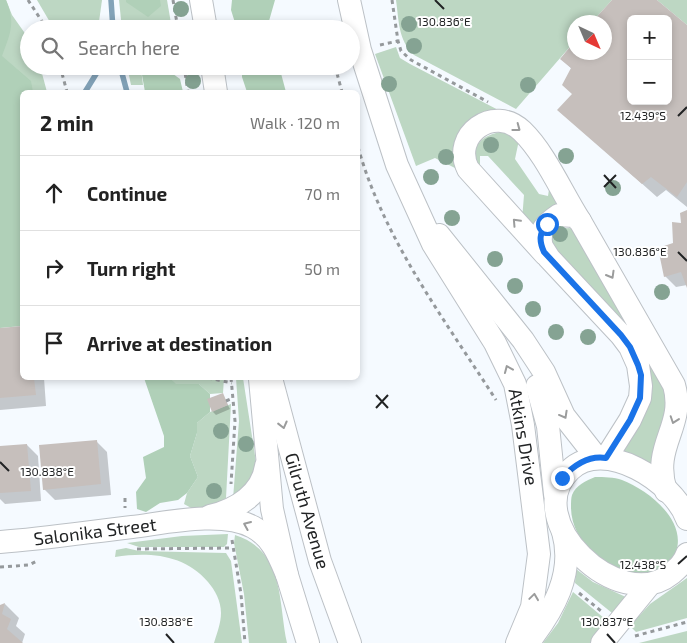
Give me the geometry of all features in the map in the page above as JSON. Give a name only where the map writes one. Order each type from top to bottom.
[{"type":"street","points":[[201,0],[204,20]]},
{"type":"street","name":"Atkins Drive","points":[[349,0],[353,20]]},
{"type":"street","name":"Atkins Drive","points":[[360,50],[398,165],[423,222],[441,260],[504,358],[520,406],[540,554],[532,607],[517,643]]},
{"type":"street","points":[[213,75],[216,90]]},
{"type":"street","points":[[602,458],[630,420],[640,398],[641,375],[638,365],[630,347],[621,335],[472,175],[463,156],[470,136],[489,121],[506,121],[521,130],[580,221],[674,385],[677,413],[661,459],[661,476],[675,495],[687,519]]},
{"type":"street","name":"Atkins Drive","points":[[408,188],[427,219],[523,340],[544,372],[564,416],[602,458]]},
{"type":"street","points":[[549,258],[540,241],[543,229],[559,215],[574,216],[580,221]]},
{"type":"street","name":"Atkins Drive","points":[[423,222],[449,261],[519,351],[531,374],[546,414],[556,500],[567,547],[564,581]]},
{"type":"street","name":"Gilruth Avenue","points":[[260,380],[272,509],[287,576],[308,643]]},
{"type":"street","name":"Gilruth Avenue","points":[[272,380],[308,520],[332,595],[350,643]]},
{"type":"street","points":[[556,500],[558,485],[569,470],[577,464],[602,458],[636,468],[675,495]]},
{"type":"street","name":"Salonika Street","points":[[190,520],[229,510],[248,499],[259,485],[267,461]]},
{"type":"street","name":"Salonika Street","points":[[0,542],[190,520],[228,520],[253,527],[273,546],[287,576]]},
{"type":"street","points":[[562,530],[568,541],[582,557],[609,576],[627,583],[650,584],[669,576],[686,559]]},
{"type":"street","points":[[528,643],[548,614],[564,581]]},
{"type":"street","points":[[602,643],[650,584]]},
{"type":"street","points":[[332,595],[356,643]]},
{"type":"path","points":[[28,0],[41,20]]},
{"type":"path","points":[[173,0],[176,20]]},
{"type":"path","points":[[392,0],[398,41]]},
{"type":"path","points":[[62,75],[66,90]]},
{"type":"path","points":[[185,75],[188,90]]},
{"type":"path","points":[[338,75],[342,90]]},
{"type":"path","points":[[360,156],[367,182],[424,288],[500,406]]},
{"type":"path","points":[[218,380],[232,383]]},
{"type":"path","points":[[226,401],[233,398]]},
{"type":"path","points":[[564,581],[633,636],[687,622]]},
{"type":"green space","points":[[0,0],[6,0],[12,15],[20,26],[20,75],[42,75],[46,90],[20,90],[20,252],[0,262]]},
{"type":"green space","points":[[0,0],[6,0],[11,15],[11,28],[2,56],[20,72],[20,75],[24,75],[31,81],[33,90],[20,90],[20,326],[0,328]]},
{"type":"green space","points":[[37,0],[102,0],[99,20],[49,20]]},
{"type":"green space","points":[[119,0],[167,0],[170,20],[121,20]]},
{"type":"green space","points":[[126,0],[160,0],[161,6],[148,17],[126,2]]},
{"type":"green space","points":[[232,0],[275,0],[269,20],[234,20],[231,10]]},
{"type":"green space","points":[[396,0],[612,0],[598,15],[567,15],[567,50],[516,109],[414,55],[402,37]]},
{"type":"green space","points":[[657,0],[687,0],[687,25]]},
{"type":"green space","points":[[396,47],[400,58],[506,114],[491,114],[459,170],[435,158],[416,166],[375,54]]},
{"type":"green space","points":[[129,75],[142,75],[143,85],[131,85]]},
{"type":"green space","points":[[142,75],[174,75],[180,79],[183,90],[145,90]]},
{"type":"green space","points":[[242,75],[281,75],[285,90],[246,90]]},
{"type":"green space","points":[[500,132],[513,135],[519,140],[515,159],[539,194],[548,196],[550,183],[565,209],[537,227],[522,220],[524,195],[488,156],[480,156],[480,170],[473,158],[482,140]]},
{"type":"green space","points":[[569,228],[576,230],[671,395],[652,466],[619,449],[648,373],[553,252],[551,238],[561,229]]},
{"type":"green space","points":[[145,380],[172,380],[176,384],[199,384],[210,394],[210,412],[197,423],[197,433],[190,456],[198,477],[187,493],[178,500],[160,503],[146,512],[137,509],[136,492],[146,478],[143,457],[164,447],[164,436]]},
{"type":"green space","points":[[172,380],[224,380],[223,393],[210,394],[199,384],[175,384]]},
{"type":"green space","points":[[236,380],[243,380],[256,462],[255,476],[233,499],[239,421]]},
{"type":"green space","points":[[231,404],[226,498],[217,504],[193,509],[184,504],[187,493],[198,477],[190,456],[197,433],[197,423],[210,412]]},
{"type":"green space","points":[[595,477],[616,478],[632,485],[653,499],[671,518],[678,540],[675,555],[665,568],[644,574],[629,572],[614,567],[600,559],[588,548],[579,536],[573,521],[571,499],[579,486]]},
{"type":"green space","points":[[228,534],[227,544],[224,547],[139,547],[127,543],[182,536]]},
{"type":"green space","points":[[235,535],[251,543],[263,553],[271,565],[280,595],[287,643],[249,643],[244,594],[234,543]]},
{"type":"green space","points":[[126,548],[139,551],[226,553],[231,561],[242,643],[214,643],[219,628],[220,604],[213,589],[199,573],[177,560],[165,557],[128,555],[115,557],[116,550]]},
{"type":"green space","points":[[576,569],[593,582],[628,598],[617,617],[575,583]]},
{"type":"green space","points":[[687,578],[687,618],[636,632],[630,626],[650,604]]},
{"type":"green space","points":[[573,592],[611,624],[590,643],[543,643],[558,623]]},
{"type":"green space","points":[[687,631],[687,643],[639,643]]},
{"type":"building","points":[[612,0],[657,0],[687,25],[687,182],[677,197],[651,177],[642,184],[557,110],[572,94],[562,85],[571,68],[560,59],[567,50],[567,60],[612,60],[612,15],[598,15]]},
{"type":"building","points":[[687,210],[687,288],[681,272],[664,277],[658,248],[673,243],[672,222],[681,223],[680,213]]},
{"type":"building","points":[[20,326],[20,380],[34,380],[36,395],[0,398],[0,328]]},
{"type":"building","points":[[223,393],[228,405],[212,412],[207,399]]},
{"type":"building","points":[[97,440],[101,484],[43,490],[39,445]]},
{"type":"building","points":[[27,444],[31,491],[0,493],[0,446]]},
{"type":"building","points":[[5,603],[2,614],[11,619],[7,629],[23,643],[0,643],[0,605]]},
{"type":"waterway","points":[[111,0],[112,20]]},
{"type":"waterway","points":[[86,90],[95,75]]},
{"type":"waterway","points":[[122,75],[126,90]]},
{"type":"route","points":[[547,224],[543,229],[540,241],[544,252],[621,335],[635,356],[641,375],[640,398],[630,420],[606,458],[588,459],[577,464],[562,478]]}]
